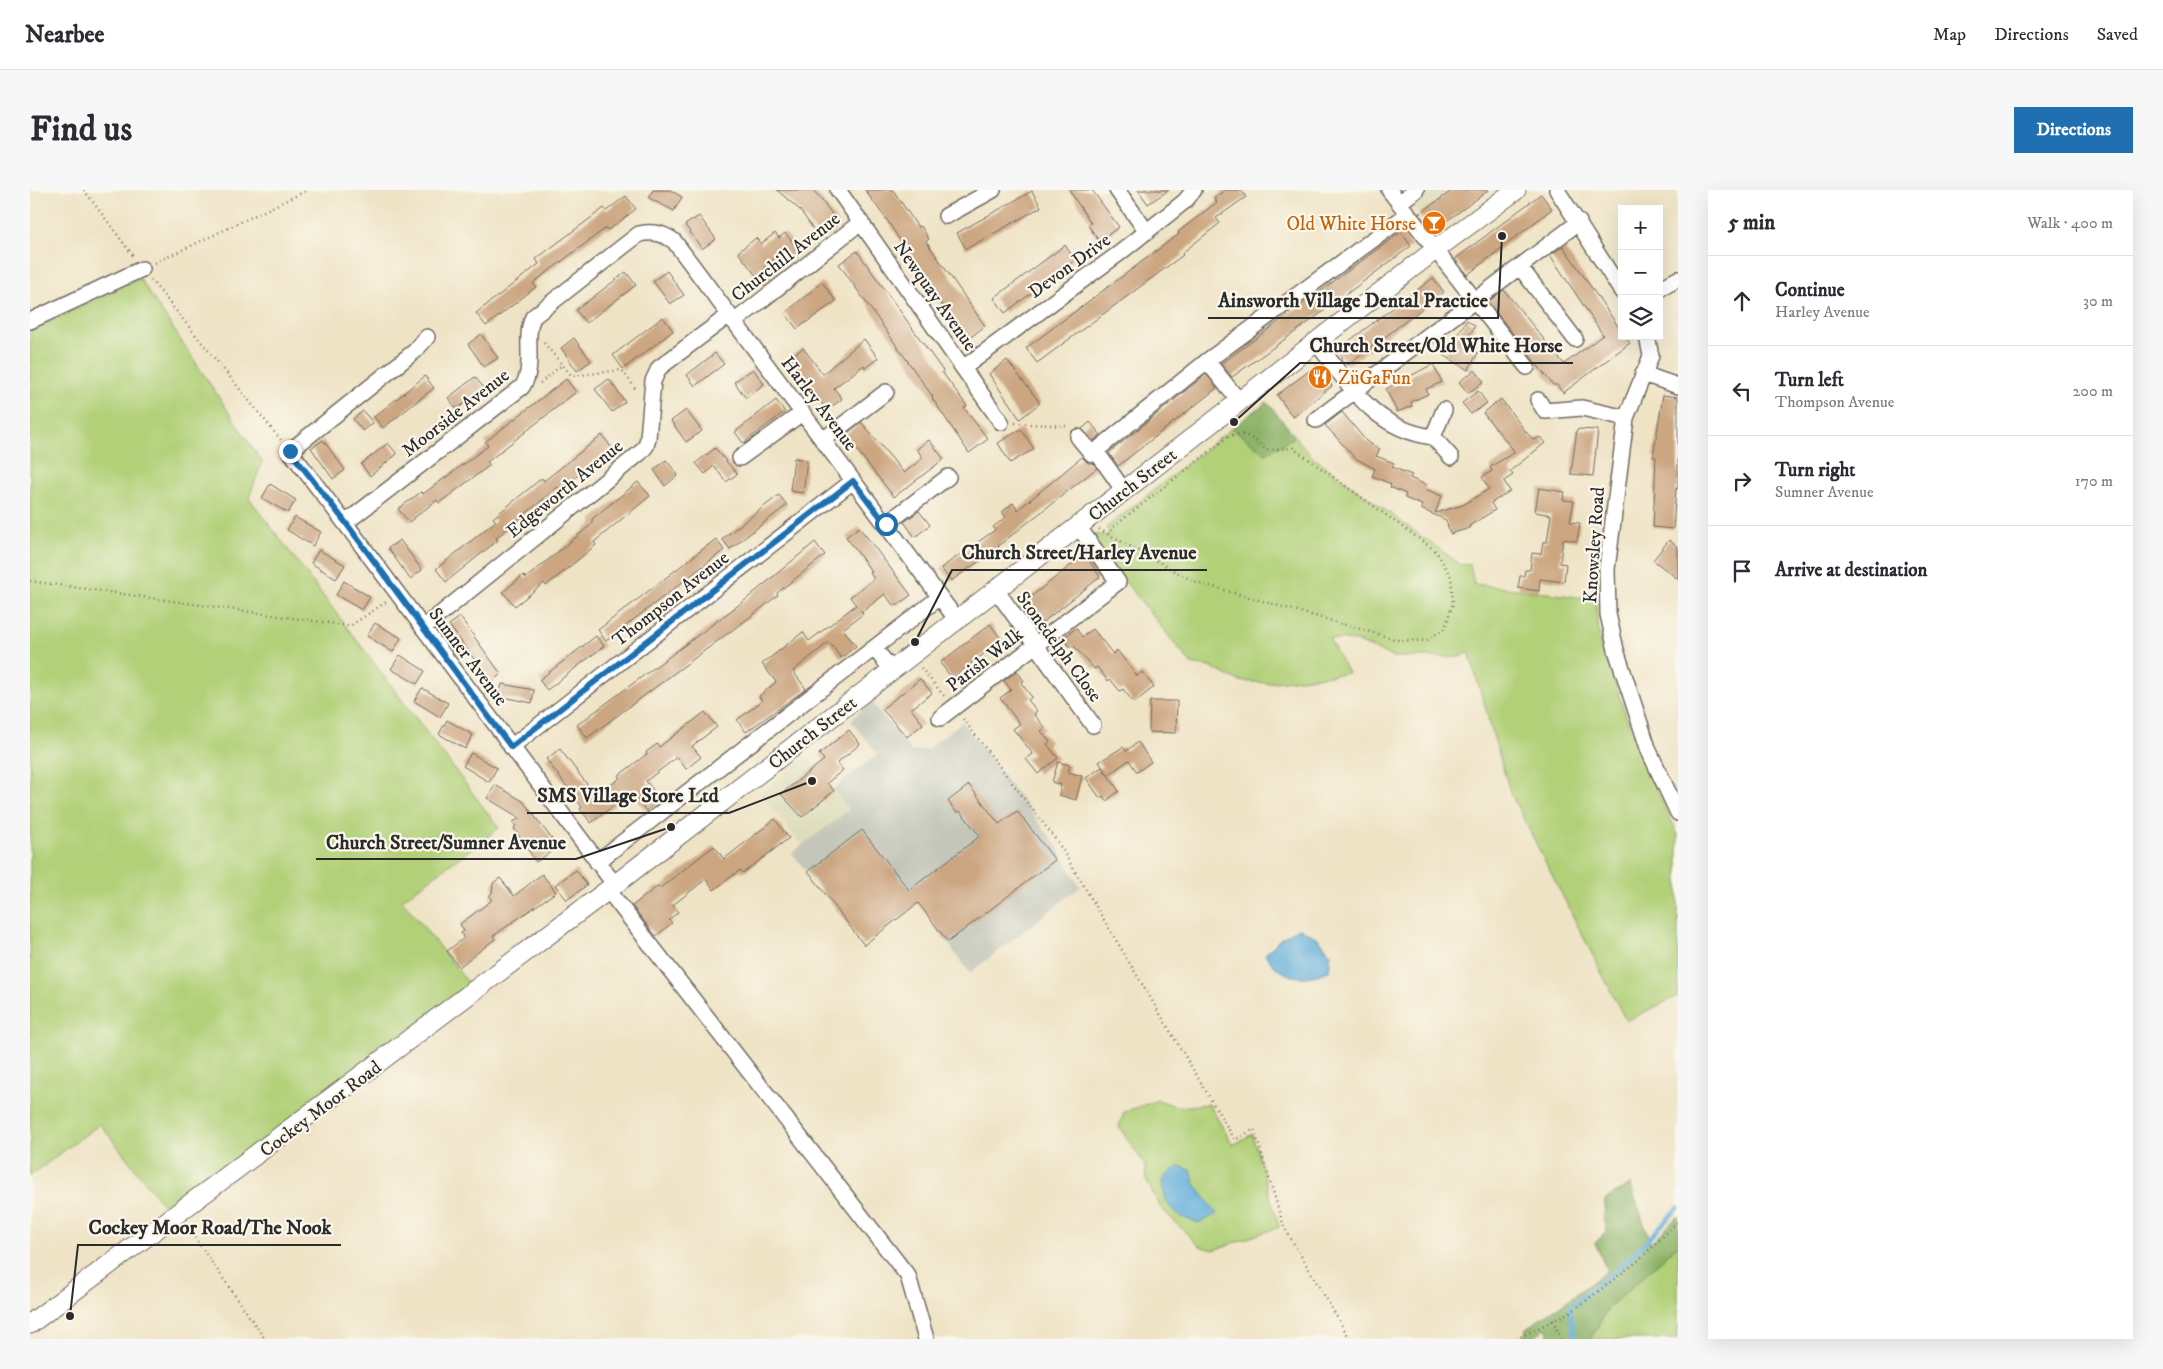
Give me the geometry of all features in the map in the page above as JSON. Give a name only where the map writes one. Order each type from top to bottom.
[{"type":"main road","name":"Church Street","points":[[611,888],[1239,401],[1516,190]]},
{"type":"main road","name":"Cockey Moor Road","points":[[30,1324],[611,888]]},
{"type":"street","name":"Newquay Avenue","points":[[838,190],[1001,422]]},
{"type":"street","points":[[946,215],[993,190]]},
{"type":"street","points":[[1117,190],[1147,232]]},
{"type":"street","name":"Devon Drive","points":[[963,368],[1147,232],[1185,201],[1194,190]]},
{"type":"street","points":[[1389,190],[1526,367]]},
{"type":"street","points":[[1078,437],[1092,454],[1207,361],[1403,209],[1416,190]]},
{"type":"street","points":[[1557,190],[1618,285]]},
{"type":"street","name":"Churchill Avenue","points":[[732,318],[861,222]]},
{"type":"street","points":[[1316,420],[1579,222]]},
{"type":"street","name":"Harley Avenue","points":[[529,325],[533,317],[639,234],[657,232],[674,240],[957,620]]},
{"type":"street","points":[[1520,267],[1575,339]]},
{"type":"street","points":[[30,321],[142,269]]},
{"type":"street","points":[[1663,286],[1678,280]]},
{"type":"street","name":"Edgeworth Avenue","points":[[423,628],[640,454],[646,446],[654,381],[659,368],[732,318]]},
{"type":"street","name":"Moorside Avenue","points":[[346,523],[522,387],[528,374],[529,325]]},
{"type":"street","points":[[290,451],[415,352],[428,337]]},
{"type":"street","name":"Knowsley Road","points":[[1648,340],[1651,356],[1626,418],[1607,569],[1608,614],[1616,650],[1649,751],[1678,813]]},
{"type":"street","points":[[1316,342],[1354,391],[1379,417],[1394,427],[1417,435],[1433,437],[1451,457]]},
{"type":"street","points":[[1207,361],[1239,401]]},
{"type":"street","points":[[1643,374],[1678,386]]},
{"type":"street","points":[[823,440],[886,392]]},
{"type":"street","points":[[1538,400],[1545,411],[1582,408],[1626,418]]},
{"type":"street","points":[[1433,437],[1444,410]]},
{"type":"street","points":[[740,458],[802,413]]},
{"type":"street","name":"Sumner Avenue","points":[[290,451],[346,523],[597,862],[611,888],[908,1276],[926,1339]]},
{"type":"street","points":[[1096,451],[1124,491]]},
{"type":"street","points":[[886,524],[948,477]]},
{"type":"street","name":"Thompson Avenue","points":[[511,747],[853,481]]},
{"type":"street","name":"Parish Walk","points":[[940,718],[1118,582],[1078,526]]},
{"type":"street","name":"Stonedelph Close","points":[[996,590],[1094,727]]},
{"type":"street","points":[[597,862],[940,597]]},
{"type":"street","points":[[874,648],[892,670]]},
{"type":"path","points":[[84,190],[142,269],[290,451]]},
{"type":"path","points":[[142,269],[308,190]]},
{"type":"path","points":[[529,325],[572,376],[622,370],[651,411]]},
{"type":"path","points":[[1235,434],[1245,434],[1266,450],[1281,451],[1293,448],[1436,551],[1451,577],[1453,603],[1445,628],[1426,641],[1398,640],[1193,581],[1110,535],[1113,527],[1228,437],[1235,434]]},
{"type":"path","points":[[30,582],[350,626],[398,594]]},
{"type":"path","points":[[911,656],[954,708],[1057,842],[1235,1140],[1254,1129],[1284,1227],[1350,1339]]},
{"type":"path","points":[[178,1214],[266,1339]]},
{"type":"path","points":[[1516,1339],[1574,1310],[1639,1260],[1678,1221]]},
{"type":"path","points":[[1553,1320],[1561,1339]]},
{"type":"shaded area","name":"Old White Horse","points":[[1427,190],[1449,190],[1463,209],[1432,232],[1410,203]]},
{"type":"shaded area","points":[[870,700],[912,752],[927,749],[962,722],[1054,842],[1080,887],[970,973],[918,903],[864,945],[792,853],[849,810],[833,789],[878,754],[851,721]]},
{"type":"shaded area","points":[[807,756],[849,810],[802,845],[760,793]]},
{"type":"green space","points":[[140,279],[262,462],[249,498],[499,828],[402,900],[469,984],[168,1211],[100,1124],[30,1176],[30,331]]},
{"type":"green space","points":[[1267,402],[1295,436],[1266,454],[1232,428]]},
{"type":"green space","points":[[1232,428],[1266,454],[1295,436],[1311,456],[1461,565],[1470,564],[1474,584],[1595,599],[1600,642],[1639,752],[1678,835],[1678,996],[1626,1021],[1510,792],[1469,652],[1461,657],[1393,657],[1356,641],[1329,639],[1348,673],[1267,683],[1239,681],[1210,667],[1191,664],[1092,540],[1094,534],[1107,536],[1109,531],[1106,528]]},
{"type":"green space","points":[[1158,1100],[1178,1107],[1209,1104],[1233,1145],[1252,1134],[1279,1227],[1214,1250],[1199,1246],[1161,1208],[1146,1180],[1145,1165],[1119,1127],[1124,1112]]},
{"type":"green space","points":[[1630,1184],[1651,1243],[1678,1216],[1678,1245],[1609,1307],[1590,1339],[1550,1339],[1546,1327],[1533,1339],[1524,1339],[1526,1328],[1607,1271],[1595,1243],[1607,1231],[1604,1218],[1605,1200]]},
{"type":"green space","points":[[1678,1245],[1678,1339],[1590,1339],[1609,1307]]},
{"type":"water","points":[[1299,928],[1318,938],[1331,954],[1329,971],[1310,976],[1293,976],[1278,969],[1265,954],[1281,938]]},
{"type":"water","points":[[1179,1166],[1191,1170],[1195,1184],[1217,1214],[1199,1223],[1182,1217],[1171,1208],[1165,1195],[1163,1178]]},
{"type":"building","points":[[653,190],[670,190],[682,197],[674,211],[649,198]]},
{"type":"building","points":[[777,190],[812,190],[820,197],[839,224],[828,232],[824,227],[816,233],[800,210]]},
{"type":"building","points":[[865,190],[893,190],[918,227],[921,226],[929,239],[926,241],[985,326],[967,340],[928,285],[889,223]]},
{"type":"building","points":[[1069,190],[1092,190],[1119,227],[1099,241],[1088,225],[1091,223]]},
{"type":"building","points":[[1138,190],[1169,190],[1148,204]]},
{"type":"building","points":[[1225,190],[1241,190],[1246,197],[1216,218],[1220,223],[1182,253],[1183,255],[1037,363],[1026,348],[1179,234],[1178,232],[1217,202],[1214,198]]},
{"type":"building","points":[[1453,190],[1489,190],[1433,231],[1419,214]]},
{"type":"building","points":[[1032,191],[1041,207],[966,249],[957,233]]},
{"type":"building","points":[[1541,194],[1552,209],[1467,275],[1455,259]]},
{"type":"building","points":[[626,196],[636,209],[608,230],[606,228],[533,283],[536,287],[486,326],[476,313],[539,264],[536,259],[604,208],[606,211]]},
{"type":"building","points":[[699,216],[716,239],[702,249],[685,225]]},
{"type":"building","points":[[1401,232],[1411,246],[1309,322],[1232,377],[1221,364]]},
{"type":"building","points":[[775,233],[779,238],[785,233],[801,252],[788,262],[781,253],[764,267],[772,277],[763,285],[738,252],[756,238],[761,244]]},
{"type":"building","points":[[1065,245],[1075,260],[1005,313],[994,298]]},
{"type":"building","points":[[1563,246],[1618,326],[1618,340],[1628,340],[1630,343],[1563,393],[1557,385],[1553,385],[1488,302],[1504,290],[1564,364],[1603,335],[1550,255]]},
{"type":"building","points":[[857,251],[967,406],[964,408],[988,439],[969,453],[933,397],[839,264]]},
{"type":"building","points":[[667,271],[684,295],[670,304],[653,281]]},
{"type":"building","points":[[626,272],[636,285],[586,323],[576,310]]},
{"type":"building","points":[[1433,278],[1444,292],[1348,365],[1337,350]]},
{"type":"building","points":[[822,282],[836,301],[797,329],[785,313]]},
{"type":"building","points":[[663,317],[673,331],[623,369],[613,355]]},
{"type":"building","points":[[1467,320],[1475,326],[1464,344],[1478,353],[1468,370],[1444,355]]},
{"type":"building","points":[[481,334],[498,358],[484,367],[468,344]]},
{"type":"building","points":[[574,338],[591,361],[577,371],[561,348]]},
{"type":"building","points":[[864,339],[878,358],[865,368],[864,365],[834,388],[842,399],[827,410],[787,359],[803,348],[823,374]]},
{"type":"building","points":[[715,353],[724,364],[695,386],[687,375]]},
{"type":"building","points":[[1007,360],[1040,403],[1020,419],[989,374]]},
{"type":"building","points":[[1433,364],[1442,382],[1426,389],[1428,394],[1411,402],[1412,406],[1397,412],[1386,389]]},
{"type":"building","points":[[1317,365],[1332,386],[1293,417],[1277,395]]},
{"type":"building","points":[[753,369],[764,384],[746,398],[734,382]]},
{"type":"building","points":[[1475,370],[1484,382],[1468,393],[1459,382]]},
{"type":"building","points":[[1206,374],[1217,388],[1118,466],[1109,453]]},
{"type":"building","points":[[425,376],[434,388],[383,428],[374,417]]},
{"type":"building","points":[[475,377],[484,388],[457,409],[448,398]]},
{"type":"building","points":[[566,379],[576,392],[487,462],[490,465],[439,503],[437,500],[409,522],[398,509],[421,492],[423,494],[488,446],[485,442]]},
{"type":"building","points":[[609,379],[625,402],[612,412],[595,389]]},
{"type":"building","points":[[1478,391],[1487,403],[1471,414],[1462,403]]},
{"type":"building","points":[[1663,395],[1678,397],[1678,489],[1676,488],[1673,529],[1653,527],[1656,457],[1653,457]]},
{"type":"building","points":[[1501,399],[1534,440],[1540,437],[1545,443],[1510,471],[1513,475],[1504,481],[1510,491],[1491,503],[1495,510],[1469,526],[1470,528],[1450,534],[1446,520],[1421,509],[1422,505],[1405,498],[1406,494],[1390,487],[1391,484],[1372,476],[1375,469],[1355,458],[1325,425],[1342,412],[1367,442],[1380,449],[1376,456],[1394,463],[1392,467],[1412,475],[1410,478],[1426,485],[1425,489],[1442,496],[1435,513],[1463,505],[1489,489],[1482,477],[1492,471],[1490,467],[1515,452],[1483,413]]},
{"type":"building","points":[[776,400],[785,412],[743,443],[735,432]]},
{"type":"building","points":[[686,410],[702,431],[686,442],[671,421]]},
{"type":"building","points":[[363,411],[373,423],[363,431],[353,419]]},
{"type":"building","points":[[861,422],[904,473],[923,458],[917,449],[929,440],[944,459],[894,497],[845,435]]},
{"type":"building","points":[[1090,422],[1101,435],[1093,441],[1082,429]]},
{"type":"building","points":[[1021,429],[1034,449],[1010,463],[998,443]]},
{"type":"building","points":[[1577,429],[1598,430],[1593,476],[1571,474]]},
{"type":"building","points":[[602,435],[612,448],[560,490],[558,487],[496,538],[498,540],[446,582],[436,569],[496,521],[493,518],[542,478],[544,481]]},
{"type":"building","points":[[323,440],[345,470],[333,479],[311,448]]},
{"type":"building","points":[[388,443],[397,454],[370,476],[361,464]]},
{"type":"building","points":[[715,448],[737,474],[726,482],[714,466],[705,474],[696,463]]},
{"type":"building","points":[[1082,457],[1088,463],[1093,463],[1097,468],[999,547],[951,581],[941,568],[995,530],[993,527],[1006,517],[1002,512],[1013,503],[1018,510]]},
{"type":"building","points":[[794,458],[807,460],[803,493],[790,491]]},
{"type":"building","points":[[666,460],[678,475],[665,486],[654,470]]},
{"type":"building","points":[[638,482],[650,496],[594,542],[596,545],[546,586],[544,583],[515,606],[503,592],[523,575],[526,578],[592,524],[592,519]]},
{"type":"building","points":[[270,484],[296,500],[288,513],[262,498]]},
{"type":"building","points":[[1539,488],[1565,492],[1563,500],[1574,501],[1570,522],[1580,523],[1577,541],[1563,539],[1560,563],[1566,564],[1564,582],[1540,579],[1539,591],[1518,588],[1520,576],[1524,576],[1525,570],[1530,570],[1532,553],[1541,554],[1543,542],[1547,542],[1551,515],[1535,512]]},
{"type":"building","points":[[779,495],[787,505],[730,549],[722,539]]},
{"type":"building","points":[[919,511],[930,525],[915,537],[904,522]]},
{"type":"building","points":[[295,517],[321,532],[313,546],[287,530]]},
{"type":"building","points":[[859,527],[911,595],[898,605],[893,605],[885,594],[862,612],[863,614],[843,629],[856,646],[841,658],[829,642],[793,671],[806,689],[746,732],[737,720],[762,701],[759,696],[776,682],[762,664],[803,632],[809,641],[856,605],[850,597],[874,579],[870,573],[872,572],[846,537]]},
{"type":"building","points":[[716,539],[724,550],[606,641],[598,630]]},
{"type":"building","points":[[400,540],[422,570],[410,579],[388,548]]},
{"type":"building","points":[[1669,540],[1678,547],[1678,579],[1653,560]]},
{"type":"building","points":[[815,542],[825,555],[777,593],[778,595],[758,611],[587,738],[577,725],[744,601]]},
{"type":"building","points":[[319,550],[345,565],[336,579],[311,563]]},
{"type":"building","points":[[1085,554],[1100,577],[1042,623],[1023,603]]},
{"type":"building","points":[[344,581],[370,597],[362,610],[336,595]]},
{"type":"building","points":[[460,617],[501,674],[491,682],[449,625]]},
{"type":"building","points":[[375,623],[401,638],[393,652],[367,636]]},
{"type":"building","points":[[990,624],[1002,640],[952,678],[940,663]]},
{"type":"building","points":[[1076,628],[1082,637],[1093,629],[1113,654],[1117,650],[1137,676],[1142,672],[1154,687],[1134,703],[1123,689],[1120,691],[1110,679],[1108,681],[1097,667],[1094,669],[1073,645],[1070,647],[1063,638]]},
{"type":"building","points":[[596,636],[604,646],[547,690],[539,680]]},
{"type":"building","points":[[400,655],[425,671],[417,684],[391,669]]},
{"type":"building","points":[[1017,671],[1024,681],[1021,683],[1032,697],[1028,700],[1037,711],[1034,714],[1045,728],[1041,731],[1050,742],[1047,744],[1058,758],[1038,774],[1026,759],[1033,754],[1013,729],[1020,724],[1000,698],[1011,690],[1004,681]]},
{"type":"building","points":[[920,679],[932,693],[911,709],[923,724],[907,737],[882,709]]},
{"type":"building","points":[[502,684],[534,690],[532,703],[499,696]]},
{"type":"building","points":[[422,688],[448,703],[440,717],[414,701]]},
{"type":"building","points":[[1150,701],[1177,701],[1176,733],[1149,732]]},
{"type":"building","points":[[705,712],[717,727],[692,746],[701,757],[686,769],[677,757],[646,781],[660,799],[646,811],[631,792],[591,823],[580,809],[582,807],[546,759],[560,749],[596,796],[620,778],[618,776],[647,754],[646,752],[657,744],[659,747]]},
{"type":"building","points":[[447,720],[473,735],[465,749],[439,734]]},
{"type":"building","points":[[849,730],[860,744],[837,763],[843,770],[827,783],[834,791],[802,817],[781,794],[824,760],[819,754]]},
{"type":"building","points":[[1138,742],[1151,762],[1137,772],[1129,760],[1108,775],[1099,762],[1123,747],[1126,751]]},
{"type":"building","points":[[471,753],[497,768],[489,782],[463,766]]},
{"type":"building","points":[[1058,762],[1070,765],[1068,772],[1082,776],[1076,800],[1059,795],[1061,785],[1052,782]]},
{"type":"building","points":[[1102,767],[1119,791],[1106,801],[1103,796],[1100,798],[1086,778]]},
{"type":"building","points":[[495,785],[523,801],[558,847],[536,862],[514,828],[516,826],[513,822],[520,818],[487,798]]},
{"type":"building","points":[[969,785],[999,824],[1017,811],[1055,860],[948,942],[918,903],[864,945],[808,871],[862,830],[909,890],[980,836],[960,811],[957,813],[948,801]]},
{"type":"building","points":[[775,819],[789,838],[743,873],[740,870],[714,890],[706,879],[673,905],[678,912],[669,920],[672,923],[656,936],[632,906],[658,886],[660,888],[714,846],[724,859]]},
{"type":"building","points":[[576,870],[587,885],[567,900],[555,885]]},
{"type":"building","points":[[542,874],[556,892],[493,936],[495,939],[459,967],[447,951],[464,938],[461,933],[464,931],[460,924],[492,900],[489,896],[492,893],[493,883],[500,878],[514,896]]},
{"type":"waterway","points":[[1575,1339],[1569,1308],[1626,1262],[1678,1208]]},
{"type":"place","name":"Old White Horse","points":[[1434,223]]},
{"type":"place","name":"Ainsworth Village Dental Practice","points":[[1502,236]]},
{"type":"place","name":"ZüGaFun","points":[[1320,377]]},
{"type":"place","name":"Church Street/Old White Horse","points":[[1234,422]]},
{"type":"place","name":"Church Street/Harley Avenue","points":[[915,642]]},
{"type":"place","name":"SMS Village Store Ltd","points":[[812,781]]},
{"type":"place","name":"Church Street/Sumner Avenue","points":[[671,827]]},
{"type":"place","name":"Cockey Moor Road/The Nook","points":[[70,1316]]},
{"type":"route","points":[[290,451],[346,523],[511,747],[853,481],[886,524]]}]
